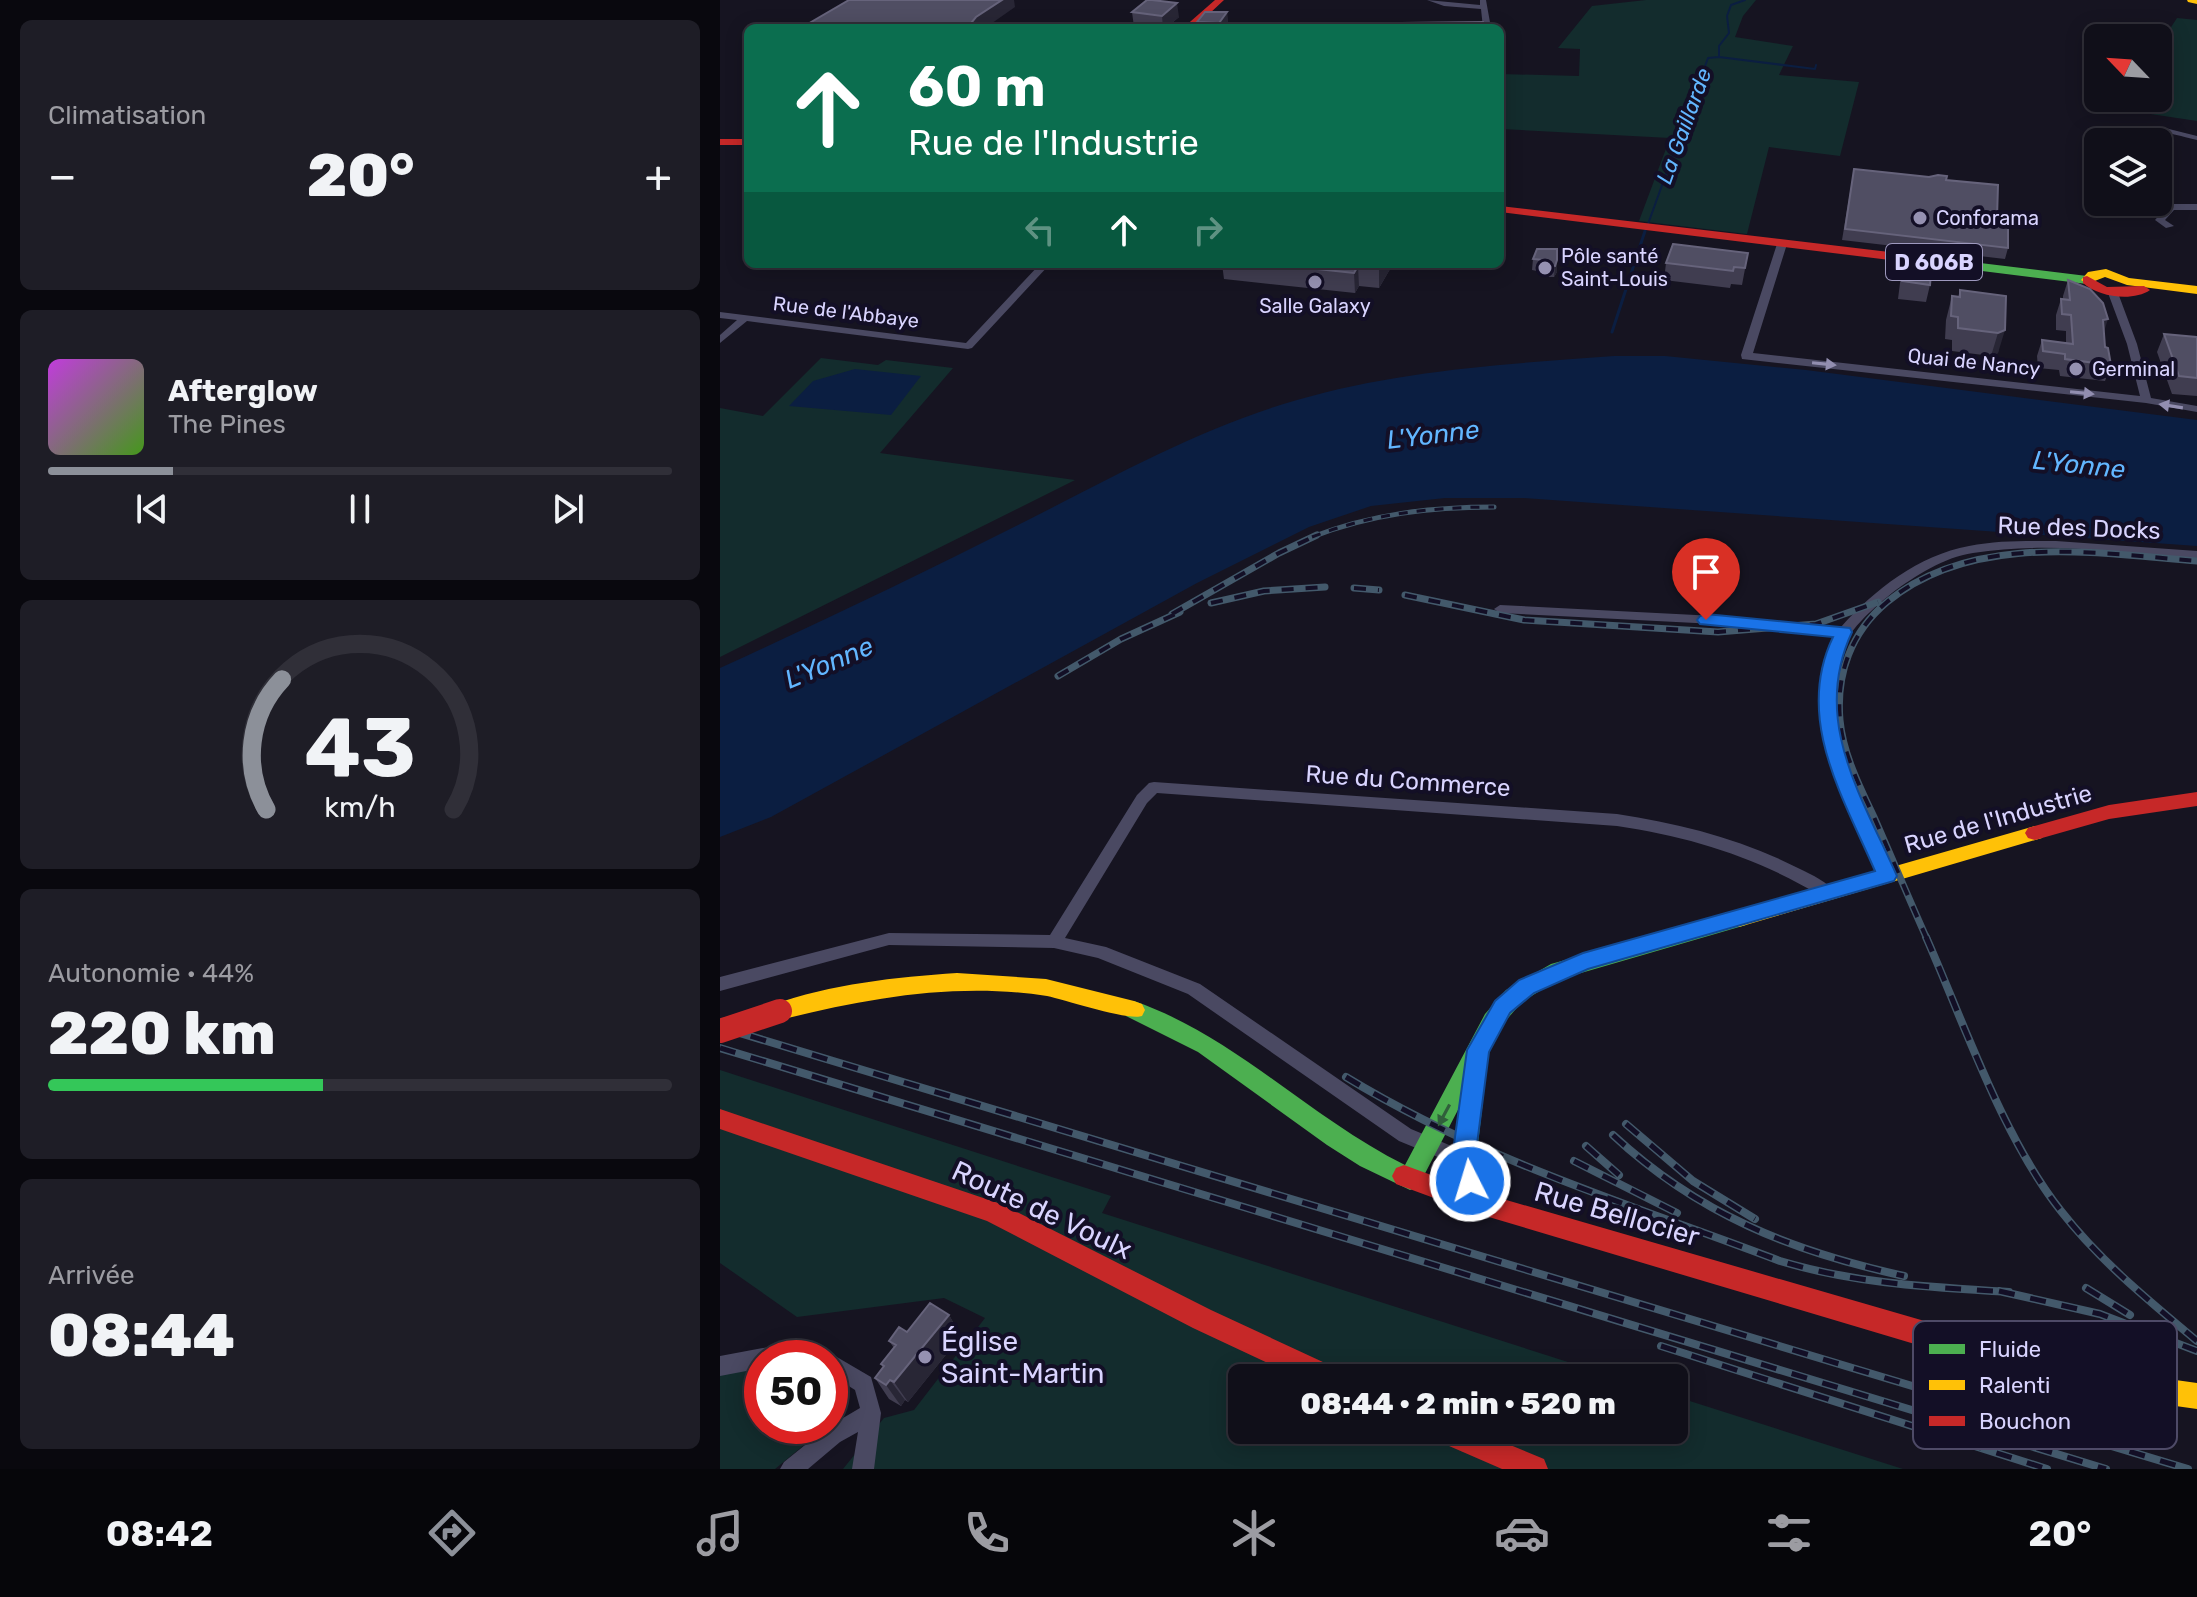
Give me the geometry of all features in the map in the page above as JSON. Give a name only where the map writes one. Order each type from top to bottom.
[{"type":"main road","points":[[1193,24],[1220,0]]},
{"type":"main road","points":[[2191,0],[2197,1]]},
{"type":"main road","points":[[720,142],[744,142]]},
{"type":"main road","name":"D 606B","points":[[1504,209],[2087,280],[2097,290],[2122,288]]},
{"type":"main road","points":[[2122,288],[2197,293]]},
{"type":"main road","name":"Rue de l'Industrie","points":[[1410,1179],[1503,1007],[1526,986],[1551,973],[2109,812],[2197,799]]},
{"type":"main road","name":"Rue Bellocier","points":[[720,1031],[831,995],[932,979],[1043,984],[1128,1004],[1200,1040],[1366,1158],[1410,1179],[1472,1201],[1913,1330]]},
{"type":"main road","points":[[1472,1201],[1466,1144],[1478,1050]]},
{"type":"main road","name":"Route de Voulx","points":[[720,1119],[993,1212],[1202,1319],[1299,1364]]},
{"type":"main road","name":"Rue Bellocier","points":[[2177,1393],[2197,1396]]},
{"type":"main road","points":[[1475,1444],[1534,1469]]},
{"type":"street","points":[[1430,0],[1444,4],[1484,3],[1487,24]]},
{"type":"street","points":[[2172,134],[2197,138]]},
{"type":"street","points":[[2172,207],[2197,207]]},
{"type":"street","points":[[2164,216],[2160,220],[2169,226]]},
{"type":"street","name":"Quai de Nancy","points":[[1782,244],[1746,356],[2146,400],[2197,409]]},
{"type":"street","name":"Rue de l'Abbaye","points":[[720,315],[968,346],[1041,268]]},
{"type":"street","points":[[2122,288],[2146,400]]},
{"type":"street","points":[[720,340],[744,319]]},
{"type":"street","name":"Rue des Docks","points":[[1887,876],[1837,763],[1827,726],[1827,681],[1833,655],[1844,632],[1867,607],[1898,583],[1968,550],[2006,545],[2197,555]]},
{"type":"street","points":[[1500,609],[1777,624],[1844,632]]},
{"type":"street","name":"Rue du Commerce","points":[[1054,942],[1142,799],[1154,787],[1607,819],[1673,828],[1764,857],[1828,893]]},
{"type":"street","points":[[720,984],[889,939],[1054,942],[1100,952],[1194,989],[1405,1135],[1467,1161]]},
{"type":"street","points":[[720,1366],[744,1362]]},
{"type":"street","points":[[848,1374],[864,1384],[871,1413],[863,1469]]},
{"type":"street","points":[[791,1469],[833,1435],[871,1413]]},
{"type":"green space","points":[[1646,0],[1756,0],[1743,16],[1735,37],[1793,46],[1779,75],[1859,82],[1840,156],[1769,147],[1747,234],[1639,221],[1670,138],[1504,129],[1504,74],[1579,76],[1580,49],[1558,48],[1592,6]]},
{"type":"green space","points":[[2177,18],[2197,20],[2197,121],[2137,112],[2172,112],[2172,26]]},
{"type":"green space","points":[[821,358],[878,365],[886,360],[953,368],[880,453],[1075,480],[720,657],[720,408],[763,416]]},
{"type":"green space","points":[[720,1070],[1111,1196],[1102,1213],[1574,1364],[1228,1364],[1228,1444],[1688,1444],[1688,1400],[1903,1469],[843,1469],[884,1418],[914,1410],[985,1318],[944,1298],[797,1317],[720,1263]]},
{"type":"green space","points":[[744,1370],[744,1444],[805,1444],[775,1469],[720,1469],[720,1375]]},
{"type":"water","name":"L'Yonne","points":[[1614,356],[1665,356],[1806,370],[2197,420],[2197,546],[1523,498],[1445,498],[1371,506],[1309,527],[1197,583],[771,817],[720,837],[720,668],[912,578],[1158,454],[1262,411],[1336,390],[1414,375]]},
{"type":"water","points":[[855,369],[921,376],[891,415],[789,406],[813,381]]},
{"type":"building","points":[[849,0],[1002,0],[970,24],[808,24]]},
{"type":"building","points":[[1147,0],[1177,3],[1162,16],[1132,12]]},
{"type":"building","points":[[1205,12],[1227,12],[1219,23],[1197,22]]},
{"type":"building","points":[[1483,22],[1483,24],[1402,24]]},
{"type":"building","name":"Conforama","points":[[1854,169],[1947,176],[1946,180],[1998,185],[1997,218],[2008,219],[2008,248],[1845,229]]},
{"type":"building","points":[[1673,244],[1748,253],[1745,268],[1734,267],[1733,271],[1666,263]]},
{"type":"building","points":[[1537,249],[1557,249],[1555,266],[1543,266],[1543,260],[1533,259]]},
{"type":"building","points":[[1904,258],[1932,262],[1930,285],[1902,281]]},
{"type":"building","points":[[1307,268],[1357,268],[1354,273]]},
{"type":"building","points":[[2068,280],[2090,289],[2103,303],[2108,319],[2103,320],[2105,347],[2108,348],[2111,365],[2065,359],[2065,354],[2043,351],[2042,340],[2073,344],[2071,315],[2062,314],[2061,299],[2070,300]]},
{"type":"building","points":[[1960,290],[2006,296],[2005,330],[1998,333],[1958,328],[1958,317],[1951,316],[1952,296],[1960,297]]},
{"type":"building","points":[[2164,334],[2197,337],[2197,378],[2179,376]]},
{"type":"building","points":[[930,1303],[949,1315],[894,1382],[890,1380],[886,1385],[875,1378],[884,1366],[881,1364],[896,1345],[889,1341],[899,1327],[907,1332]]},
{"type":"waterway","name":"La Gaillarde","points":[[1719,57],[1719,46],[1729,33],[1727,16],[1731,5],[1745,0]]},
{"type":"waterway","name":"La Gaillarde","points":[[1648,224],[1708,58],[1719,57]]},
{"type":"waterway","points":[[1719,57],[1815,69],[1816,65]]},
{"type":"waterway","name":"La Gaillarde","points":[[1612,332],[1645,231]]},
{"type":"railway","points":[[1315,536],[1402,513],[1494,507]]},
{"type":"railway","points":[[1172,614],[1315,536]]},
{"type":"railway","points":[[1927,939],[1853,770],[1842,733],[1839,703],[1844,670],[1848,655],[1864,627],[1887,602],[1921,580],[1957,565],[1996,556],[2077,552],[2197,561]]},
{"type":"railway","points":[[1211,603],[1264,591],[1325,587]]},
{"type":"railway","points":[[1354,588],[1379,590]]},
{"type":"railway","points":[[1405,595],[1524,620],[1718,632],[1816,624],[1878,602]]},
{"type":"railway","points":[[1058,676],[1121,639],[1180,612]]},
{"type":"railway","points":[[1926,937],[1986,1079],[2040,1182],[2092,1247],[2174,1321]]},
{"type":"railway","points":[[720,1027],[1913,1386]]},
{"type":"railway","points":[[720,1048],[1913,1410]]},
{"type":"railway","points":[[1346,1077],[1450,1133],[1504,1157],[1780,1261],[1865,1280],[2001,1291]]},
{"type":"railway","points":[[1626,1124],[1693,1181],[1755,1219]]},
{"type":"railway","points":[[1613,1135],[1678,1187],[1748,1226],[1823,1255],[1904,1276]]},
{"type":"railway","points":[[1586,1146],[1619,1175]]},
{"type":"railway","points":[[1574,1161],[1677,1213]]},
{"type":"railway","points":[[2086,1288],[2130,1315]]},
{"type":"railway","points":[[2001,1291],[2009,1292]]},
{"type":"railway","points":[[2001,1291],[2118,1321]]},
{"type":"railway","points":[[2177,1324],[2197,1341]]},
{"type":"railway","points":[[2177,1343],[2197,1351]]},
{"type":"railway","points":[[1661,1346],[1913,1426]]},
{"type":"railway","points":[[1984,1449],[2047,1469]]},
{"type":"railway","points":[[2040,1449],[2106,1469]]},
{"type":"railway","points":[[2122,1449],[2188,1469]]},
{"type":"traffic: fast","points":[[1906,258],[2087,280]]},
{"type":"traffic: fast","points":[[1410,1179],[1493,1020],[1514,996],[1551,973],[1739,919]]},
{"type":"traffic: fast","points":[[1134,1010],[1205,1045],[1335,1137],[1404,1176]]},
{"type":"traffic: fast","points":[[1472,1201],[1466,1144],[1476,1066]]},
{"type":"traffic: slow","points":[[2191,0],[2197,1]]},
{"type":"traffic: slow","points":[[2087,280],[2092,275],[2106,273],[2127,281],[2197,290]]},
{"type":"traffic: slow","points":[[1739,919],[2035,833]]},
{"type":"traffic: slow","points":[[780,1011],[869,991],[957,982],[1046,987],[1090,996],[1134,1010]]},
{"type":"traffic: slow","points":[[2177,1393],[2197,1396]]},
{"type":"traffic: jam","points":[[1193,24],[1220,0]]},
{"type":"traffic: jam","points":[[720,142],[744,142]]},
{"type":"traffic: jam","points":[[1504,209],[1906,258]]},
{"type":"traffic: jam","points":[[2087,280],[2106,291],[2144,290]]},
{"type":"traffic: jam","points":[[2035,833],[2109,812],[2197,799]]},
{"type":"traffic: jam","points":[[720,1031],[780,1011]]},
{"type":"traffic: jam","points":[[720,1119],[993,1212],[1202,1319],[1299,1364]]},
{"type":"traffic: jam","points":[[1404,1176],[1472,1201],[1913,1331]]},
{"type":"traffic: jam","points":[[1475,1444],[1534,1469]]},
{"type":"place","name":"Conforama","points":[[1920,218]]},
{"type":"place","name":"Pôle santé Saint-Louis","points":[[1545,268]]},
{"type":"place","name":"Salle Galaxy","points":[[1315,282]]},
{"type":"place","name":"Germinal","points":[[2076,369]]},
{"type":"place","name":"Église Saint-Martin","points":[[925,1357]]},
{"type":"route","points":[[1470,1181],[1466,1144],[1478,1050],[1493,1020],[1526,986],[1583,962],[1887,876],[1837,763],[1827,726],[1827,681],[1833,655],[1844,632],[1706,620]]}]
